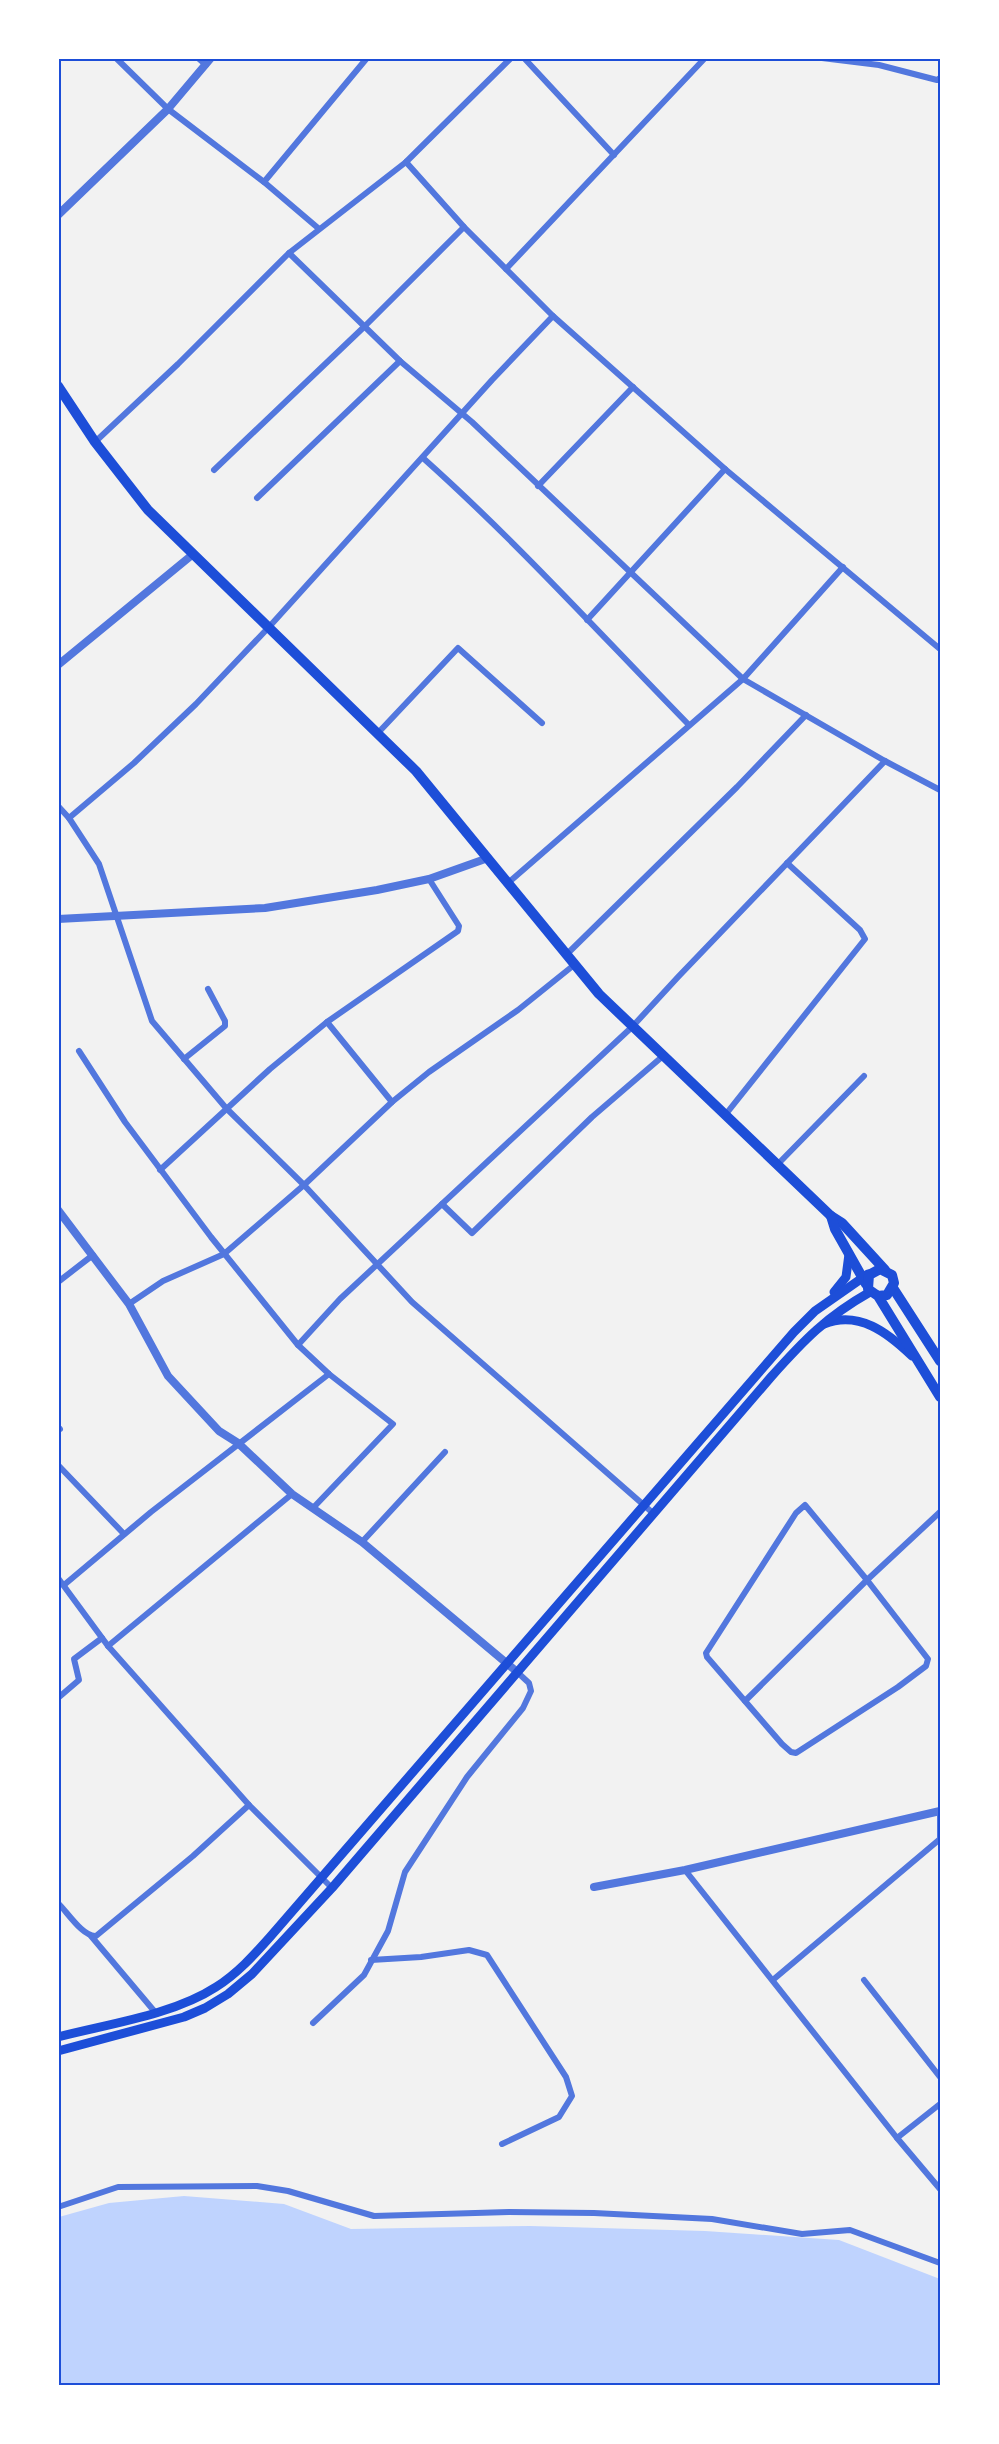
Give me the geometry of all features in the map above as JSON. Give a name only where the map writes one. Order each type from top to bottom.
[{"type":"highway","points":[[58,386],[95,442],[147,510],[416,771],[565,955],[632,1027],[831,1216],[842,1223],[892,1275],[893,1288],[940,1361]]},
{"type":"highway","points":[[831,1216],[849,1254],[924,1368],[940,1397]]},
{"type":"highway","points":[[870,1284],[885,1270]]},
{"type":"highway","points":[[870,1284],[887,1295],[893,1288]]},
{"type":"main road","points":[[58,2037],[155,2012],[187,2001],[216,1988],[244,1965],[794,1332],[841,1286],[846,1276],[849,1254]]},
{"type":"main road","points":[[815,1311],[870,1284]]},
{"type":"main road","points":[[58,2051],[161,2024],[205,2008],[228,1994],[252,1974],[332,1888],[516,1671],[771,1377],[820,1326],[870,1284]]},
{"type":"main road","points":[[820,1326],[833,1321],[850,1319],[869,1324],[889,1334],[924,1368]]},
{"type":"street","points":[[116,58],[168,109],[264,182],[318,228]]},
{"type":"street","points":[[58,215],[168,109],[208,62],[198,58]]},
{"type":"street","points":[[264,182],[367,58]]},
{"type":"street","points":[[95,442],[178,364],[289,253],[318,228],[406,162],[511,58]]},
{"type":"street","points":[[524,58],[614,155]]},
{"type":"street","points":[[506,269],[705,58]]},
{"type":"street","points":[[822,58],[879,65],[907,74],[937,80],[940,78]]},
{"type":"street","points":[[406,162],[465,227],[553,316],[725,469],[940,650]]},
{"type":"street","points":[[214,470],[465,227]]},
{"type":"street","points":[[289,253],[400,361],[461,413],[743,679],[940,790]]},
{"type":"street","points":[[69,818],[168,732],[269,627],[461,413],[553,316]]},
{"type":"street","points":[[256,498],[400,361]]},
{"type":"street","points":[[538,486],[633,387]]},
{"type":"street","points":[[423,458],[486,514],[688,725]]},
{"type":"street","points":[[587,620],[725,469]]},
{"type":"street","points":[[58,664],[192,555]]},
{"type":"street","points":[[507,883],[743,679],[843,567]]},
{"type":"street","points":[[377,734],[458,648],[542,723]]},
{"type":"street","points":[[565,955],[737,787],[806,715]]},
{"type":"street","points":[[298,1345],[340,1299],[632,1027],[885,761]]},
{"type":"street","points":[[58,806],[94,854],[152,1021],[226,1108],[304,1185],[412,1302],[654,1514]]},
{"type":"street","points":[[58,918],[266,908],[429,879],[488,858]]},
{"type":"street","points":[[726,1114],[865,939],[860,930],[787,863]]},
{"type":"street","points":[[160,1170],[226,1108],[327,1022],[458,931],[459,926],[429,879]]},
{"type":"street","points":[[129,1304],[164,1281],[224,1254],[304,1185],[392,1102],[429,1072],[518,1010],[574,965]]},
{"type":"street","points":[[184,1059],[225,1026],[225,1021],[208,988]]},
{"type":"street","points":[[327,1022],[392,1102]]},
{"type":"street","points":[[79,1051],[109,1099],[160,1170],[298,1345],[329,1374],[393,1424],[313,1508]]},
{"type":"street","points":[[442,1204],[471,1233],[592,1117],[663,1056]]},
{"type":"street","points":[[778,1164],[864,1076]]},
{"type":"street","points":[[58,1210],[129,1304],[168,1376],[219,1431],[238,1443],[292,1494],[362,1542],[529,1683],[531,1691],[527,1699],[467,1777],[405,1872],[388,1930],[364,1975],[313,2023]]},
{"type":"street","points":[[59,1280],[93,1255]]},
{"type":"street","points":[[64,1585],[238,1443],[329,1374]]},
{"type":"street","points":[[362,1542],[445,1452]]},
{"type":"street","points":[[58,1466],[124,1534]]},
{"type":"street","points":[[108,1646],[292,1494]]},
{"type":"street","points":[[805,1505],[867,1580],[928,1659],[926,1666],[796,1753],[791,1752],[705,1653],[796,1513],[805,1505]]},
{"type":"street","points":[[746,1701],[867,1580],[940,1512]]},
{"type":"street","points":[[58,1578],[108,1646],[249,1805],[332,1888]]},
{"type":"street","points":[[58,1698],[79,1680],[74,1659],[102,1638]]},
{"type":"street","points":[[91,1936],[103,1932],[249,1805]]},
{"type":"street","points":[[594,1887],[686,1870],[940,1813],[940,1839],[774,1979]]},
{"type":"street","points":[[686,1870],[897,2138],[940,2189]]},
{"type":"street","points":[[58,1903],[91,1936],[155,2012]]},
{"type":"street","points":[[371,1960],[420,1958],[469,1950],[487,1955],[566,2077],[572,2096],[559,2117],[502,2144]]},
{"type":"street","points":[[864,1980],[940,2077]]},
{"type":"street","points":[[897,2138],[940,2104]]},
{"type":"street","points":[[58,2207],[118,2187],[257,2186],[288,2191],[374,2216],[508,2212],[594,2213],[712,2219],[802,2234],[850,2230],[940,2263]]},
{"type":"water","points":[[184,2196],[284,2204],[351,2229],[530,2226],[705,2231],[839,2240],[940,2279],[940,2385],[59,2385],[59,2217],[109,2203]]}]
